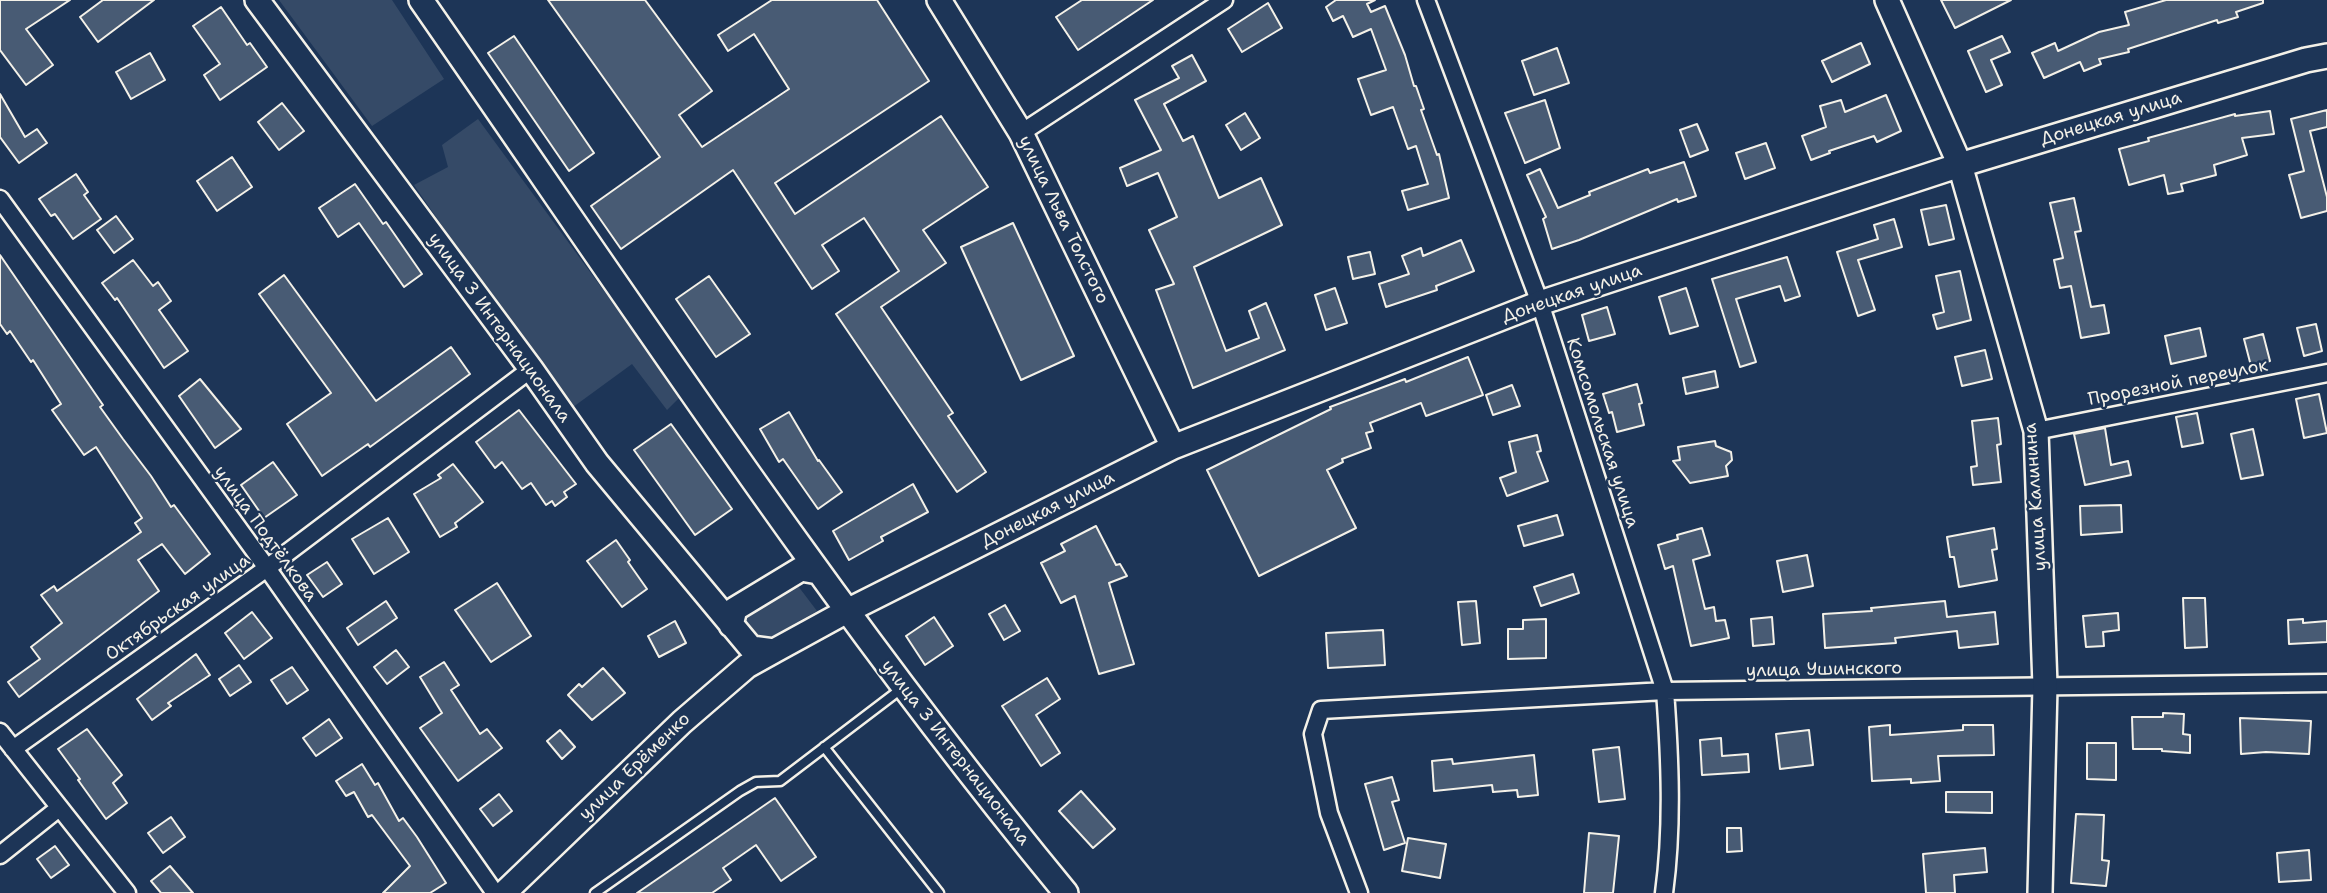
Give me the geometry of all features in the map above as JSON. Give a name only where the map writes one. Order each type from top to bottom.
[{"type":"street","name":"улица 3 Интернационала","points":[[257,0],[531,369],[597,463],[758,655]]},
{"type":"street","name":"улица 3 Интернационала","points":[[421,0],[846,611],[1066,893]]},
{"type":"street","name":"улица Льва Толстого","points":[[939,0],[1021,133],[1173,447]]},
{"type":"street","points":[[1021,133],[1224,0]]},
{"type":"street","name":"Комсомольская улица","points":[[1426,0],[1540,303],[1665,691],[1670,754],[1664,893]]},
{"type":"street","name":"улица Калинина","points":[[1887,0],[1960,165],[2036,431],[2045,686],[2040,893]]},
{"type":"street","name":"Донецкая улица","points":[[846,611],[1173,447],[1540,303],[1960,165],[2306,60],[2327,56]]},
{"type":"street","name":"улица Подтёлкова","points":[[0,199],[267,568],[495,893]]},
{"type":"street","name":"Октябрьская улица","points":[[13,749],[267,568],[531,369]]},
{"type":"street","name":"Прорезной переулок","points":[[2036,431],[2327,373]]},
{"type":"street","points":[[731,625],[735,609],[801,569],[818,572]]},
{"type":"street","points":[[758,655],[846,611]]},
{"type":"street","name":"улица Ерёменко","points":[[504,893],[682,722],[758,655]]},
{"type":"street","name":"улица Ушинского","points":[[1359,893],[1329,813],[1313,734],[1321,710],[1665,691],[2327,683]]},
{"type":"street","points":[[0,732],[127,893]]},
{"type":"street","points":[[0,855],[59,808]]},
{"type":"lane","points":[[595,893],[740,791],[756,782],[780,781],[903,687]]},
{"type":"lane","points":[[824,747],[939,893]]},
{"type":"shaded area","points":[[279,0],[392,0],[444,79],[372,126]]},
{"type":"shaded area","points":[[478,119],[681,396],[667,410],[632,364],[569,410],[414,185],[448,167],[442,145]]},
{"type":"shaded area","points":[[798,586],[817,611],[759,644],[740,618]]},
{"type":"building","points":[[0,0],[70,0],[26,29],[53,65],[26,85],[0,50]]},
{"type":"building","points":[[103,0],[154,0],[98,42],[80,17]]},
{"type":"building","points":[[548,0],[645,0],[712,91],[679,115],[702,147],[789,89],[754,34],[728,51],[718,35],[772,0],[877,0],[929,81],[775,183],[795,214],[941,116],[988,187],[923,230],[946,263],[881,307],[953,413],[948,416],[986,472],[957,492],[836,314],[899,271],[864,218],[822,245],[839,271],[812,289],[733,170],[621,249],[591,206],[660,157]]},
{"type":"building","points":[[1082,0],[1153,0],[1078,50],[1056,17]]},
{"type":"building","points":[[1336,0],[1375,0],[1367,4],[1371,12],[1385,6],[1416,86],[1424,109],[1421,110],[1437,155],[1439,154],[1449,198],[1408,210],[1402,191],[1428,184],[1416,146],[1408,149],[1393,107],[1371,115],[1358,79],[1386,70],[1371,29],[1353,37],[1343,16],[1333,21],[1326,7]]},
{"type":"building","points":[[1941,0],[2011,0],[1955,28]]},
{"type":"building","points":[[2166,0],[2263,0],[2263,3],[2236,12],[2238,17],[2218,23],[2217,20],[2128,49],[2129,52],[2099,59],[2101,64],[2084,71],[2080,62],[2044,78],[2032,53],[2055,43],[2058,51],[2099,32],[2129,25],[2125,12]]},
{"type":"building","points":[[1268,3],[1282,28],[1242,52],[1228,29]]},
{"type":"building","points":[[221,7],[247,45],[250,43],[267,67],[220,100],[204,75],[220,64],[193,26]]},
{"type":"building","points":[[514,36],[594,153],[569,171],[488,53]]},
{"type":"building","points":[[2002,36],[2010,52],[1991,60],[2002,85],[1986,92],[1968,51]]},
{"type":"building","points":[[1861,43],[1870,64],[1832,82],[1822,61]]},
{"type":"building","points":[[1557,48],[1569,83],[1534,95],[1522,61]]},
{"type":"building","points":[[150,53],[165,80],[131,99],[116,72]]},
{"type":"building","points":[[1192,55],[1206,81],[1164,104],[1183,141],[1193,136],[1219,198],[1261,178],[1282,225],[1194,267],[1226,351],[1259,338],[1249,311],[1266,303],[1285,350],[1193,388],[1156,290],[1174,284],[1149,230],[1177,217],[1158,173],[1127,186],[1120,168],[1161,150],[1135,100],[1179,78],[1172,66]]},
{"type":"building","points":[[0,94],[25,137],[37,129],[47,143],[19,163],[0,137]]},
{"type":"building","points":[[1886,95],[1901,131],[1877,142],[1874,136],[1811,160],[1802,136],[1826,127],[1820,106],[1841,100],[1845,112]]},
{"type":"building","points":[[1545,100],[1560,148],[1525,163],[1505,113]]},
{"type":"building","points":[[282,103],[304,131],[279,150],[258,122]]},
{"type":"building","points":[[2327,110],[2327,127],[2310,131],[2327,197],[2327,211],[2301,218],[2289,175],[2304,171],[2291,119]]},
{"type":"building","points":[[2270,111],[2274,134],[2242,138],[2247,155],[2214,165],[2216,175],[2181,184],[2183,191],[2168,194],[2164,175],[2129,185],[2119,149],[2149,141],[2148,138],[2235,114]]},
{"type":"building","points":[[1245,113],[1260,138],[1241,150],[1226,125]]},
{"type":"building","points":[[1697,124],[1708,150],[1690,157],[1680,130]]},
{"type":"building","points":[[1766,143],[1775,168],[1745,179],[1736,153]]},
{"type":"building","points":[[232,157],[252,187],[217,211],[197,181]]},
{"type":"building","points":[[1684,162],[1696,196],[1678,202],[1677,199],[1552,249],[1543,219],[1546,217],[1527,175],[1540,169],[1558,208],[1590,195],[1589,192],[1648,169],[1650,173]]},
{"type":"building","points":[[76,174],[88,192],[84,195],[101,219],[73,239],[55,214],[51,216],[39,199]]},
{"type":"building","points":[[355,184],[383,224],[386,222],[422,274],[404,287],[359,223],[338,237],[319,208]]},
{"type":"building","points":[[2074,198],[2081,231],[2075,232],[2091,307],[2104,305],[2109,333],[2081,338],[2071,286],[2060,288],[2054,260],[2063,258],[2050,203]]},
{"type":"building","points":[[1946,205],[1954,239],[1929,245],[1921,210]]},
{"type":"building","points":[[116,216],[133,239],[114,253],[97,230]]},
{"type":"building","points":[[1894,219],[1902,247],[1858,260],[1875,310],[1858,316],[1837,252],[1878,239],[1874,225]]},
{"type":"building","points":[[1013,223],[1074,356],[1021,380],[961,247]]},
{"type":"building","points":[[1461,240],[1474,271],[1436,286],[1437,290],[1386,307],[1379,284],[1409,274],[1402,256],[1421,248],[1423,256]]},
{"type":"building","points":[[1370,252],[1375,274],[1353,279],[1348,257]]},
{"type":"building","points":[[0,255],[103,405],[100,407],[171,507],[174,505],[210,554],[185,574],[162,544],[138,560],[159,591],[19,697],[8,682],[40,659],[31,647],[62,623],[41,595],[54,586],[57,591],[141,532],[135,523],[142,518],[96,447],[84,455],[52,410],[61,404],[33,360],[31,362],[10,331],[7,334],[0,324]]},
{"type":"building","points":[[1787,257],[1800,296],[1785,301],[1780,286],[1736,299],[1756,362],[1740,367],[1712,279]]},
{"type":"building","points":[[133,260],[153,286],[158,282],[171,301],[159,310],[188,351],[164,368],[117,298],[115,300],[102,283]]},
{"type":"building","points":[[1960,271],[1971,320],[1937,329],[1933,315],[1944,312],[1936,276]]},
{"type":"building","points":[[284,275],[376,401],[451,347],[470,374],[370,447],[368,444],[322,476],[287,424],[331,393],[259,294]]},
{"type":"building","points":[[709,276],[750,334],[716,357],[676,299]]},
{"type":"building","points":[[1335,288],[1347,323],[1326,330],[1315,295]]},
{"type":"building","points":[[1686,288],[1698,326],[1670,334],[1659,297]]},
{"type":"building","points":[[1607,307],[1615,334],[1589,341],[1582,315]]},
{"type":"building","points":[[2316,324],[2322,351],[2304,356],[2297,328]]},
{"type":"building","points":[[2200,328],[2206,356],[2171,364],[2165,336]]},
{"type":"building","points":[[2263,334],[2270,361],[2251,366],[2244,339]]},
{"type":"building","points":[[1985,350],[1992,379],[1962,386],[1955,357]]},
{"type":"building","points":[[1468,357],[1483,395],[1426,416],[1421,403],[1370,423],[1373,431],[1366,433],[1371,448],[1342,459],[1343,462],[1327,470],[1356,528],[1259,576],[1207,470],[1331,409],[1330,407],[1405,379],[1406,382]]},
{"type":"building","points":[[1715,371],[1718,387],[1686,394],[1683,378]]},
{"type":"building","points":[[200,379],[241,429],[215,448],[179,396]]},
{"type":"building","points":[[1637,384],[1644,425],[1617,432],[1612,412],[1609,413],[1603,394]]},
{"type":"building","points":[[1512,385],[1520,406],[1493,415],[1486,395]]},
{"type":"building","points":[[2319,394],[2327,433],[2304,438],[2296,399]]},
{"type":"building","points":[[519,410],[576,484],[564,492],[567,497],[555,506],[552,501],[546,505],[531,483],[522,489],[502,462],[495,468],[476,442]]},
{"type":"building","points":[[789,412],[818,461],[842,492],[818,509],[783,459],[779,462],[760,429]]},
{"type":"building","points":[[2197,413],[2203,443],[2182,447],[2176,417]]},
{"type":"building","points":[[1998,418],[2001,444],[1997,445],[2001,482],[1973,485],[1971,467],[1977,466],[1972,421]]},
{"type":"building","points":[[671,424],[732,509],[695,535],[634,450]]},
{"type":"building","points":[[2105,428],[2111,465],[2128,461],[2131,475],[2085,485],[2074,434]]},
{"type":"building","points":[[2253,429],[2263,475],[2241,479],[2231,434]]},
{"type":"building","points":[[1537,435],[1541,451],[1537,452],[1548,481],[1507,496],[1500,478],[1516,472],[1509,442]]},
{"type":"building","points":[[1715,441],[1716,446],[1731,452],[1732,460],[1726,466],[1728,476],[1690,483],[1673,461],[1680,460],[1678,447]]},
{"type":"building","points":[[273,462],[297,495],[264,518],[241,485]]},
{"type":"building","points":[[453,464],[483,502],[455,523],[457,527],[440,537],[414,494],[441,478],[438,475]]},
{"type":"building","points":[[913,484],[928,512],[881,537],[883,541],[849,560],[833,531]]},
{"type":"building","points":[[2121,505],[2122,532],[2081,535],[2080,506]]},
{"type":"building","points":[[1557,515],[1563,535],[1524,546],[1518,526]]},
{"type":"building","points":[[388,518],[409,552],[374,574],[352,539]]},
{"type":"building","points":[[1096,526],[1116,565],[1120,564],[1127,576],[1109,583],[1134,664],[1099,674],[1075,596],[1061,603],[1041,563],[1065,551],[1061,544]]},
{"type":"building","points":[[1702,528],[1710,555],[1693,560],[1705,609],[1714,607],[1716,621],[1725,620],[1729,638],[1691,646],[1673,566],[1665,569],[1658,545],[1678,539],[1677,535]]},
{"type":"building","points":[[1994,528],[1997,549],[1992,550],[1997,580],[1959,587],[1954,557],[1950,557],[1947,537]]},
{"type":"building","points":[[616,540],[647,589],[622,607],[587,561]]},
{"type":"building","points":[[1807,555],[1813,586],[1783,592],[1777,561]]},
{"type":"building","points":[[327,562],[342,584],[323,597],[307,575]]},
{"type":"building","points":[[1573,574],[1579,593],[1541,606],[1534,587]]},
{"type":"building","points":[[497,583],[531,636],[491,662],[455,610]]},
{"type":"building","points":[[2183,598],[2205,598],[2207,647],[2185,648]]},
{"type":"building","points":[[386,601],[397,618],[358,645],[347,628]]},
{"type":"building","points":[[1476,601],[1480,643],[1462,645],[1458,602]]},
{"type":"building","points":[[1945,601],[1947,617],[1995,612],[1998,644],[1959,648],[1957,631],[1895,638],[1896,643],[1825,648],[1823,614],[1872,611],[1871,608]]},
{"type":"building","points":[[1005,605],[1020,631],[1004,640],[989,614]]},
{"type":"building","points":[[252,612],[272,638],[244,659],[225,633]]},
{"type":"building","points":[[2118,613],[2119,630],[2103,632],[2104,646],[2086,647],[2083,616]]},
{"type":"building","points":[[934,617],[953,646],[925,665],[906,636]]},
{"type":"building","points":[[1772,617],[1774,644],[1753,646],[1751,619]]},
{"type":"building","points":[[1546,619],[1546,658],[1508,659],[1508,629],[1523,629],[1523,620]]},
{"type":"building","points":[[2303,619],[2303,623],[2327,621],[2327,642],[2289,644],[2288,620]]},
{"type":"building","points":[[675,621],[686,643],[659,657],[648,636]]},
{"type":"building","points":[[1383,630],[1385,665],[1328,668],[1326,633]]},
{"type":"building","points":[[396,650],[409,667],[387,684],[374,667]]},
{"type":"building","points":[[196,654],[210,675],[168,703],[171,706],[152,720],[137,699]]},
{"type":"building","points":[[444,662],[459,685],[451,690],[480,734],[487,729],[502,748],[458,781],[420,728],[442,713],[420,677]]},
{"type":"building","points":[[239,665],[251,682],[230,696],[219,679]]},
{"type":"building","points":[[292,667],[308,690],[287,704],[271,680]]},
{"type":"building","points":[[603,668],[625,693],[592,720],[568,695],[579,684],[582,687]]},
{"type":"building","points":[[1047,678],[1060,699],[1036,715],[1060,753],[1041,766],[1002,706]]},
{"type":"building","points":[[2163,713],[2184,714],[2183,734],[2190,735],[2190,753],[2133,749],[2132,717],[2163,717]]},
{"type":"building","points":[[2240,718],[2311,721],[2309,754],[2241,754]]},
{"type":"building","points":[[329,719],[342,738],[316,756],[303,738]]},
{"type":"building","points":[[1890,725],[1890,735],[1963,730],[1963,725],[1993,725],[1994,755],[1938,756],[1940,781],[1872,781],[1869,727]]},
{"type":"building","points":[[87,729],[122,775],[113,783],[127,803],[106,819],[58,749]]},
{"type":"building","points":[[560,730],[575,747],[562,759],[547,741]]},
{"type":"building","points":[[1809,730],[1813,765],[1780,769],[1776,734]]},
{"type":"building","points":[[1721,738],[1722,756],[1748,754],[1749,772],[1702,775],[1700,740]]},
{"type":"building","points":[[2087,743],[2116,743],[2116,780],[2087,779]]},
{"type":"building","points":[[1619,747],[1625,799],[1599,802],[1593,750]]},
{"type":"building","points":[[1534,755],[1538,795],[1518,797],[1517,790],[1493,792],[1492,785],[1434,791],[1432,761],[1452,759],[1453,764]]},
{"type":"building","points":[[362,764],[375,785],[378,783],[399,821],[403,818],[417,837],[446,883],[430,893],[383,893],[410,866],[372,815],[368,817],[354,792],[346,796],[336,781]]},
{"type":"building","points":[[1392,777],[1399,800],[1392,802],[1405,843],[1384,850],[1365,784]]},
{"type":"building","points":[[1081,791],[1115,829],[1093,848],[1059,811]]},
{"type":"building","points":[[1946,792],[1992,792],[1992,813],[1946,812]]},
{"type":"building","points":[[499,794],[512,811],[493,826],[480,809]]},
{"type":"building","points":[[775,798],[816,857],[781,881],[756,845],[723,868],[731,880],[712,893],[637,893]]},
{"type":"building","points":[[2076,814],[2104,815],[2102,860],[2109,861],[2106,886],[2071,883]]},
{"type":"building","points":[[171,817],[185,837],[163,853],[148,833]]},
{"type":"building","points":[[1727,828],[1741,828],[1742,851],[1727,852]]},
{"type":"building","points":[[1589,833],[1619,836],[1613,893],[1584,893]]},
{"type":"building","points":[[1408,838],[1446,844],[1440,878],[1402,871]]},
{"type":"building","points":[[55,846],[69,865],[51,878],[37,859]]},
{"type":"building","points":[[1985,848],[1987,872],[1954,875],[1955,893],[1926,893],[1923,854]]},
{"type":"building","points":[[2309,850],[2311,880],[2279,882],[2277,853]]},
{"type":"building","points":[[170,866],[193,893],[161,893],[151,881]]}]
